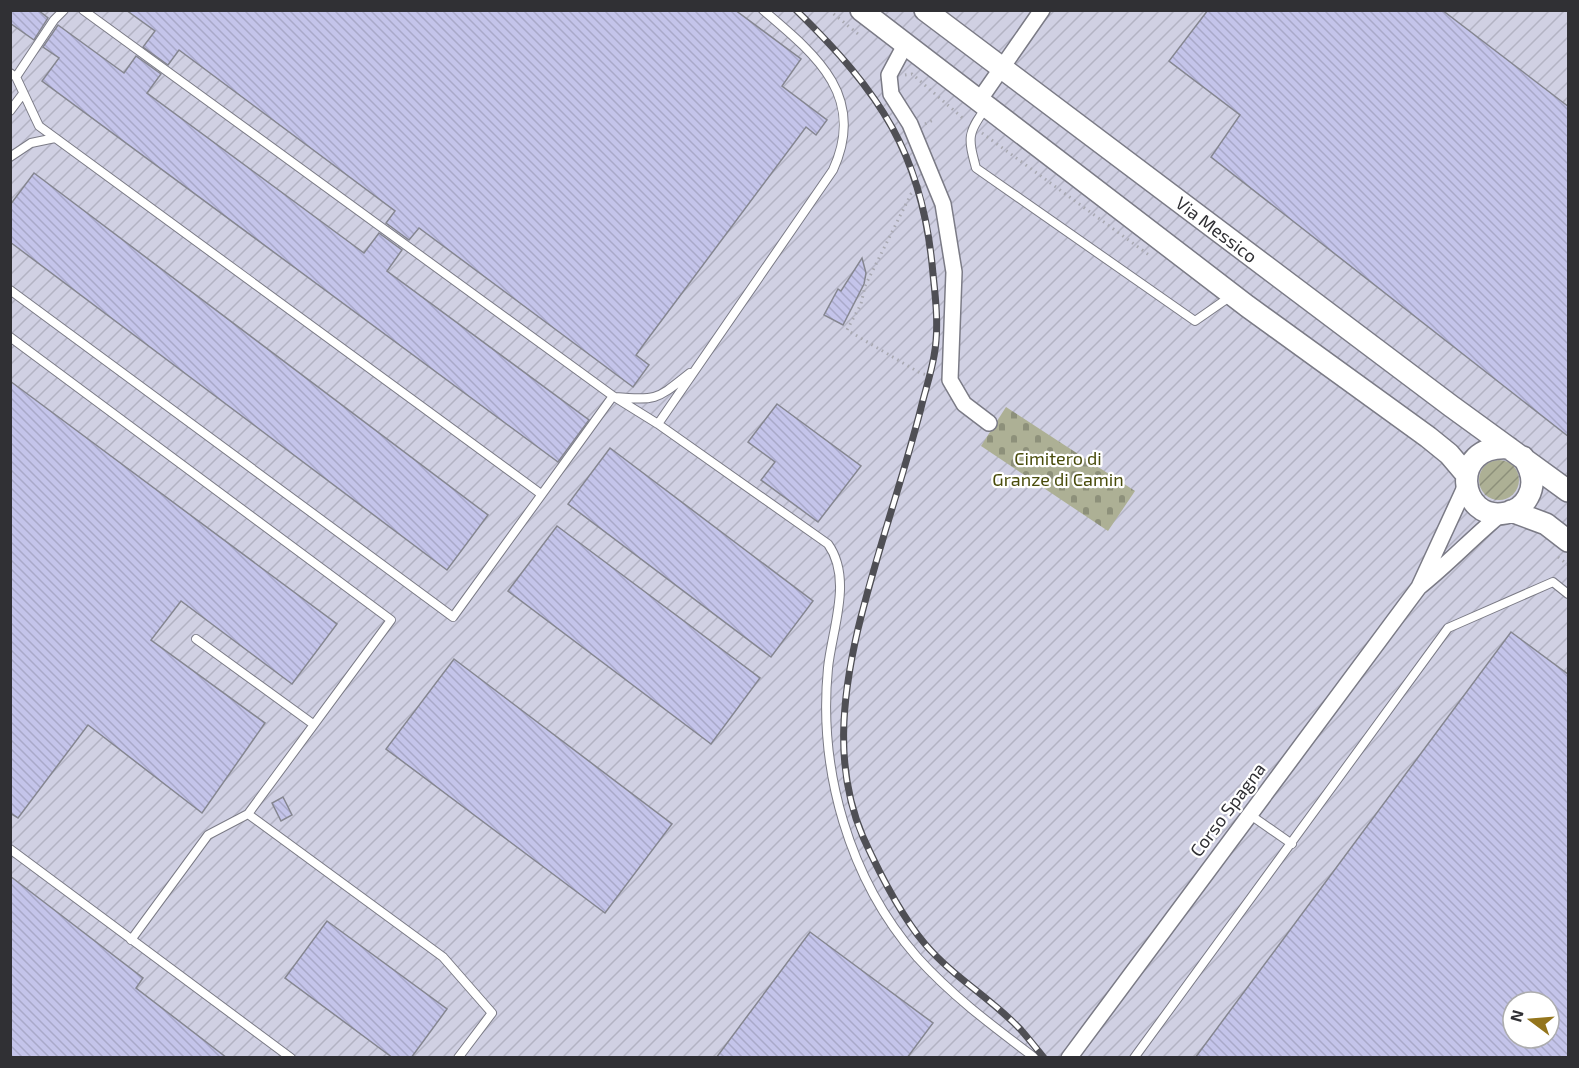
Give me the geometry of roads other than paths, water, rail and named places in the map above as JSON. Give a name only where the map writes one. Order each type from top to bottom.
[{"type":"street","points":[[861,10],[1232,295],[1428,437],[1449,454],[1466,479],[1469,495],[1482,509],[1546,524],[1569,541]]},
{"type":"street","name":"Via Messico","points":[[925,10],[1002,70],[1569,491]]},
{"type":"street","points":[[982,105],[1042,10]]},
{"type":"street","points":[[905,45],[889,75],[891,94],[910,124],[943,204],[954,272],[950,380],[964,404],[989,423]]},
{"type":"street","points":[[1466,479],[1472,461],[1482,451],[1495,447],[1516,452],[1532,476],[1532,487],[1521,506],[1506,513]]},
{"type":"street","name":"Corso Spagna","points":[[1069,1058],[1419,587],[1466,479]]},
{"type":"street","name":"Corso Spagna","points":[[1419,587],[1443,568],[1466,543],[1506,513]]},
{"type":"lane","points":[[64,10],[13,75],[39,126],[541,494]]},
{"type":"lane","points":[[83,10],[614,396],[658,424],[828,544],[837,556],[840,595],[832,637],[825,715],[840,812],[851,844],[866,879],[888,918],[917,957],[970,1007],[1035,1058]]},
{"type":"lane","points":[[658,424],[833,170],[843,148],[845,116],[836,87],[820,63],[763,10]]},
{"type":"lane","points":[[10,111],[22,95]]},
{"type":"lane","points":[[982,105],[972,126],[969,140],[976,168],[1195,321],[1232,295]]},
{"type":"lane","points":[[10,157],[31,143],[55,138]]},
{"type":"lane","points":[[10,290],[453,617],[614,396]]},
{"type":"lane","points":[[10,337],[391,621],[248,814],[208,835],[131,940]]},
{"type":"lane","points":[[614,396],[637,399],[662,396],[695,369]]},
{"type":"lane","points":[[1134,1058],[1448,628],[1553,582],[1569,594]]},
{"type":"lane","points":[[196,639],[313,724]]},
{"type":"lane","points":[[248,814],[443,957],[492,1013],[458,1058]]},
{"type":"lane","points":[[1249,814],[1292,844]]},
{"type":"lane","points":[[10,849],[291,1058]]},
{"type":"railway","points":[[796,10],[826,40],[874,98],[907,159],[919,194],[928,232],[936,305],[936,346],[931,369],[914,436],[865,601],[852,655],[844,733],[844,759],[848,786],[863,837],[899,907],[916,933],[948,967],[1010,1019],[1044,1058]]},
{"type":"park label","name":"Cimitero di Granze di Camin","points":[[1058,469]]}]
